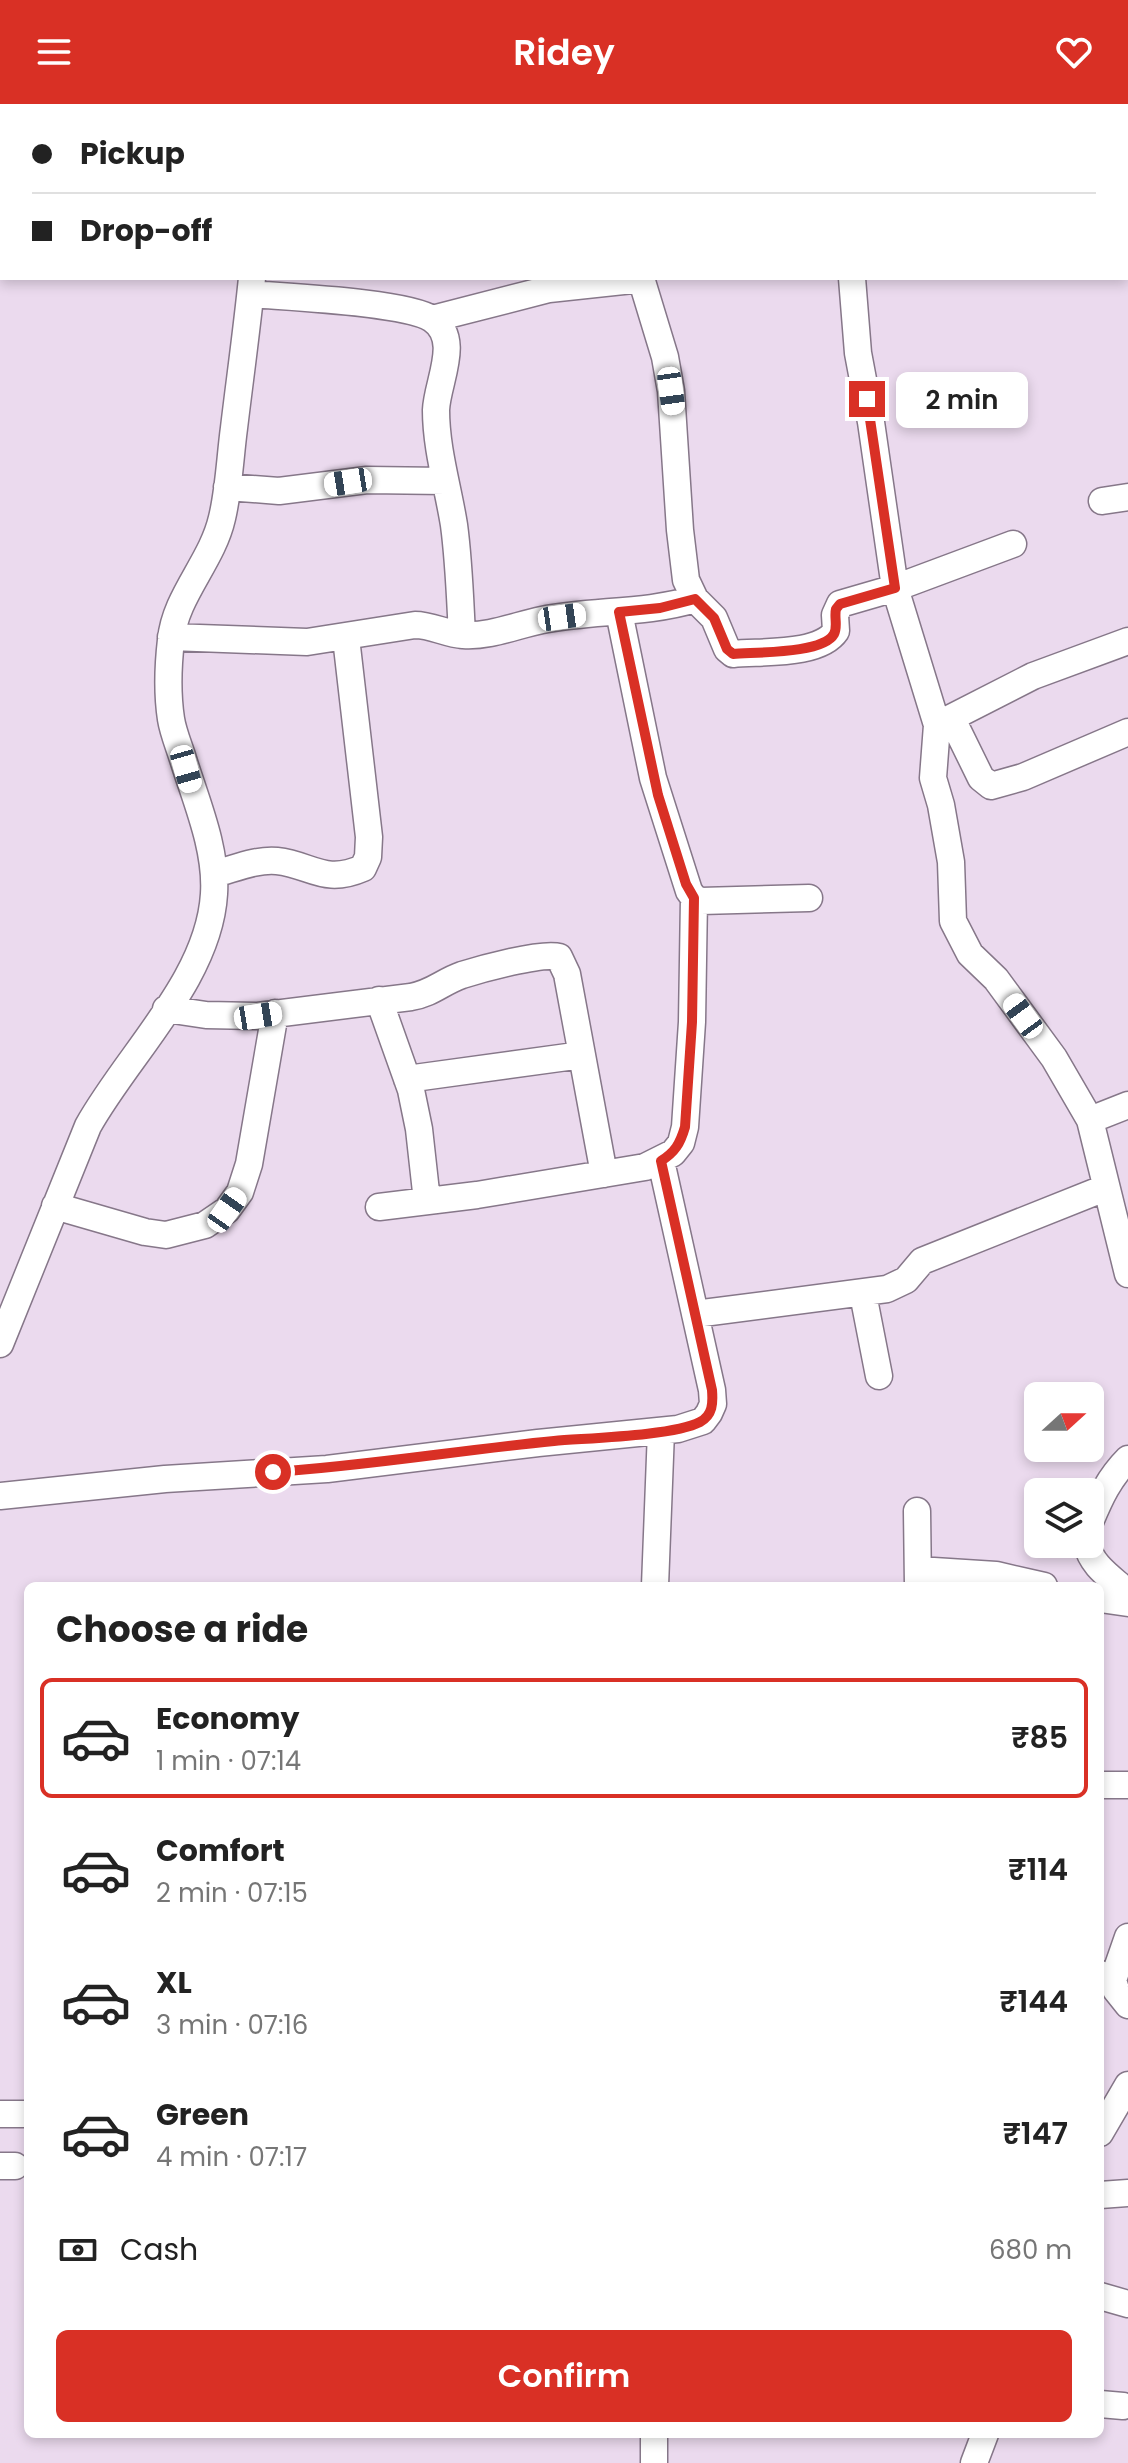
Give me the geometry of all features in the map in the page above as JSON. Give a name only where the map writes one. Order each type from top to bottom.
[{"type":"street","points":[[432,319],[524,286],[631,280]]},
{"type":"street","points":[[642,280],[665,357],[671,391],[683,561],[689,590],[714,618],[727,649],[733,654],[815,646],[831,638],[836,631],[835,615],[840,604],[895,588],[1013,544]]},
{"type":"street","points":[[852,280],[858,353],[895,588],[945,722],[981,778],[991,786],[1023,777],[1128,732]]},
{"type":"street","points":[[0,1344],[88,1126],[102,1100],[181,987],[204,937],[214,897],[210,850],[171,720],[168,683],[176,615],[201,571],[222,519],[251,286],[404,309],[432,319],[442,328],[447,340],[446,361],[437,398],[436,419],[457,549],[462,635]]},
{"type":"street","points":[[227,487],[279,491],[367,480],[445,481]]},
{"type":"street","points":[[171,637],[280,643],[346,638],[415,625],[476,635],[543,620],[660,608],[695,599]]},
{"type":"street","points":[[379,1207],[604,1174],[661,1161],[681,1143],[685,1127],[692,1022],[694,898],[686,884],[656,790],[619,612]]},
{"type":"street","points":[[214,874],[261,861],[278,861],[315,873],[340,876],[363,868],[368,857],[369,837],[346,638]]},
{"type":"street","points":[[945,722],[1033,676],[1128,641]]},
{"type":"street","points":[[945,722],[933,778],[951,862],[953,921],[970,954],[996,979],[1054,1058],[1090,1120],[1128,1274]]},
{"type":"street","points":[[694,898],[701,901],[809,898]]},
{"type":"street","points":[[166,1009],[233,1017],[379,1000],[430,993],[460,976],[552,955],[559,957],[567,974],[604,1174]]},
{"type":"street","points":[[379,1000],[407,1079],[419,1129],[427,1201]]},
{"type":"street","points":[[55,1206],[145,1232],[166,1235],[205,1225],[227,1210],[240,1192],[249,1164],[275,1013]]},
{"type":"street","points":[[407,1079],[582,1055]]},
{"type":"street","points":[[1090,1120],[1128,1105]]},
{"type":"street","points":[[0,1496],[165,1479],[327,1469],[678,1429],[703,1421],[713,1404],[661,1161]]},
{"type":"street","points":[[695,1314],[863,1294],[898,1285],[922,1261],[1105,1188]]},
{"type":"street","points":[[863,1294],[879,1376]]},
{"type":"street","points":[[655,1582],[661,1431]]},
{"type":"street","points":[[1104,1489],[1113,1474],[1128,1459]]},
{"type":"street","points":[[917,1511],[918,1578],[996,1575],[1027,1582]]},
{"type":"street","points":[[1092,1558],[1128,1593]]},
{"type":"street","points":[[1104,1600],[1128,1603]]},
{"type":"street","points":[[1104,1785],[1128,1785]]},
{"type":"street","points":[[1128,1937],[1106,1977],[1128,2005]]},
{"type":"street","points":[[1104,2126],[1128,2085]]},
{"type":"street","points":[[0,2114],[24,2114]]},
{"type":"street","points":[[1104,2195],[1128,2193]]},
{"type":"street","points":[[1104,2297],[1128,2304]]},
{"type":"street","points":[[654,2438],[654,2463]]},
{"type":"street","points":[[974,2463],[983,2438]]},
{"type":"route","points":[[273,1472],[327,1469],[678,1429],[703,1421],[709,1413],[713,1404],[712,1390],[661,1161],[681,1143],[685,1127],[692,1022],[694,898],[686,884],[658,795],[619,612],[660,608],[695,599],[714,618],[727,649],[733,654],[785,651],[815,646],[831,638],[836,631],[835,615],[840,604],[895,588],[867,399]]}]
